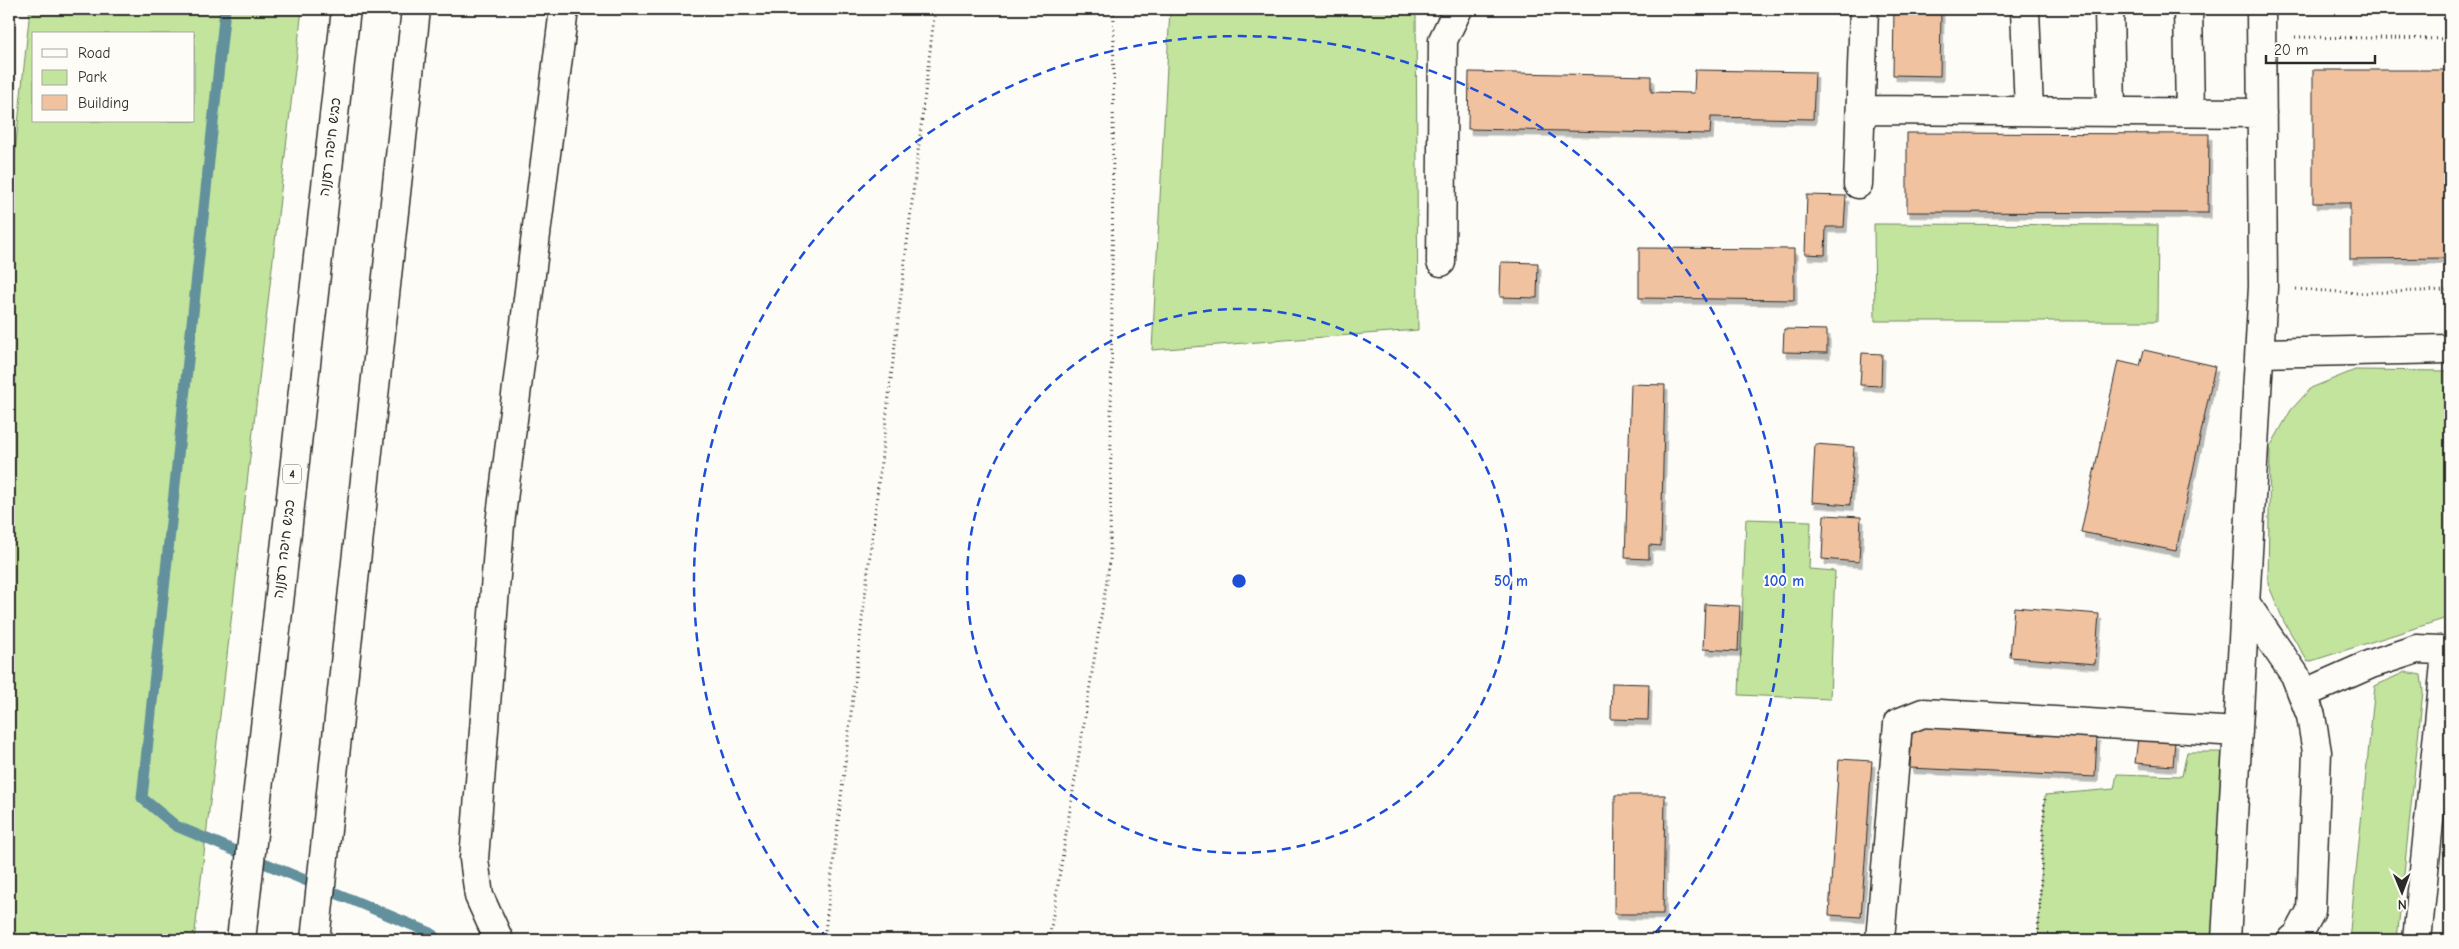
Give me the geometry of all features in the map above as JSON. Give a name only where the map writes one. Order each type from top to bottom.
[{"type":"main road","name":"כביש חיפה רעננה","points":[[241,940],[346,9]]},
{"type":"main road","points":[[315,940],[416,9]]},
{"type":"main road","points":[[498,940],[479,896],[474,859],[500,524],[564,9]]},
{"type":"main road","points":[[1441,262],[1443,40],[1458,9]]},
{"type":"main road","points":[[1858,184],[1864,9]]},
{"type":"main road","points":[[2025,9],[2029,111]]},
{"type":"main road","points":[[2109,9],[2111,111]]},
{"type":"main road","points":[[2188,9],[2190,112]]},
{"type":"main road","points":[[2226,940],[2263,288],[2261,9]]},
{"type":"main road","points":[[1861,110],[2262,113]]},
{"type":"main road","points":[[2260,353],[2450,350]]},
{"type":"main road","points":[[2246,604],[2295,675],[2311,716],[2317,752],[2311,911],[2298,935],[2292,940]]},
{"type":"main road","points":[[2303,694],[2370,664],[2417,649],[2441,650],[2445,664],[2417,940]]},
{"type":"main road","points":[[1880,940],[1898,723],[1923,713],[2238,732]]},
{"type":"path","points":[[824,940],[935,9]]},
{"type":"path","points":[[1049,940],[1110,561],[1114,9]]},
{"type":"path","points":[[2262,37],[2450,39]]},
{"type":"path","points":[[2263,288],[2355,292],[2450,290]]},
{"type":"path","points":[[2038,940],[2045,795]]},
{"type":"green space","points":[[30,9],[302,9],[194,940],[9,940],[9,210]]},
{"type":"green space","points":[[1170,9],[1416,9],[1418,330],[1152,350]]},
{"type":"green space","points":[[1874,224],[2158,225],[2157,321],[1875,321]]},
{"type":"green space","points":[[2355,370],[2450,371],[2450,617],[2308,662],[2284,622],[2268,584],[2270,447],[2291,410],[2311,388]]},
{"type":"green space","points":[[1746,519],[1811,521],[1809,569],[1835,571],[1830,699],[1739,695]]},
{"type":"green space","points":[[2405,672],[2421,675],[2423,691],[2397,940],[2349,940],[2375,686]]},
{"type":"green space","points":[[2187,752],[2222,752],[2212,940],[2038,940],[2045,795],[2114,789],[2117,774],[2182,776]]},
{"type":"green space","points":[[2450,889],[2450,940],[2445,940]]},
{"type":"building","points":[[1894,9],[1941,9],[1940,76],[1893,75]]},
{"type":"building","points":[[1695,70],[1815,72],[1813,119],[1711,117],[1710,134],[1468,129],[1469,72],[1651,76],[1651,92],[1694,93]]},
{"type":"building","points":[[2313,70],[2450,70],[2450,258],[2350,259],[2350,203],[2313,203]]},
{"type":"building","points":[[1907,133],[2209,134],[2208,213],[1907,212]]},
{"type":"building","points":[[1807,195],[1846,196],[1844,227],[1826,227],[1825,255],[1805,254]]},
{"type":"building","points":[[1639,248],[1794,249],[1794,300],[1639,298]]},
{"type":"building","points":[[1501,262],[1538,263],[1537,298],[1500,297]]},
{"type":"building","points":[[1784,329],[1827,330],[1827,353],[1783,352]]},
{"type":"building","points":[[2144,350],[2215,366],[2176,551],[2081,532],[2118,361],[2140,366]]},
{"type":"building","points":[[1862,353],[1882,354],[1881,386],[1860,385]]},
{"type":"building","points":[[1631,384],[1665,385],[1661,546],[1649,545],[1649,559],[1625,558]]},
{"type":"building","points":[[1815,444],[1854,447],[1850,505],[1812,502]]},
{"type":"building","points":[[1824,515],[1861,517],[1859,562],[1822,559]]},
{"type":"building","points":[[1705,604],[1740,606],[1738,651],[1703,649]]},
{"type":"building","points":[[2014,607],[2099,614],[2095,664],[2010,657]]},
{"type":"building","points":[[1612,683],[1649,684],[1648,720],[1611,719]]},
{"type":"building","points":[[1912,727],[2097,736],[2095,777],[1910,768]]},
{"type":"building","points":[[2138,738],[2175,741],[2173,766],[2135,763]]},
{"type":"building","points":[[1839,759],[1872,761],[1861,917],[1829,915]]},
{"type":"building","points":[[1615,795],[1665,795],[1663,914],[1614,914]]},
{"type":"waterway","points":[[225,9],[142,798],[176,826],[431,933],[437,940]]}]
